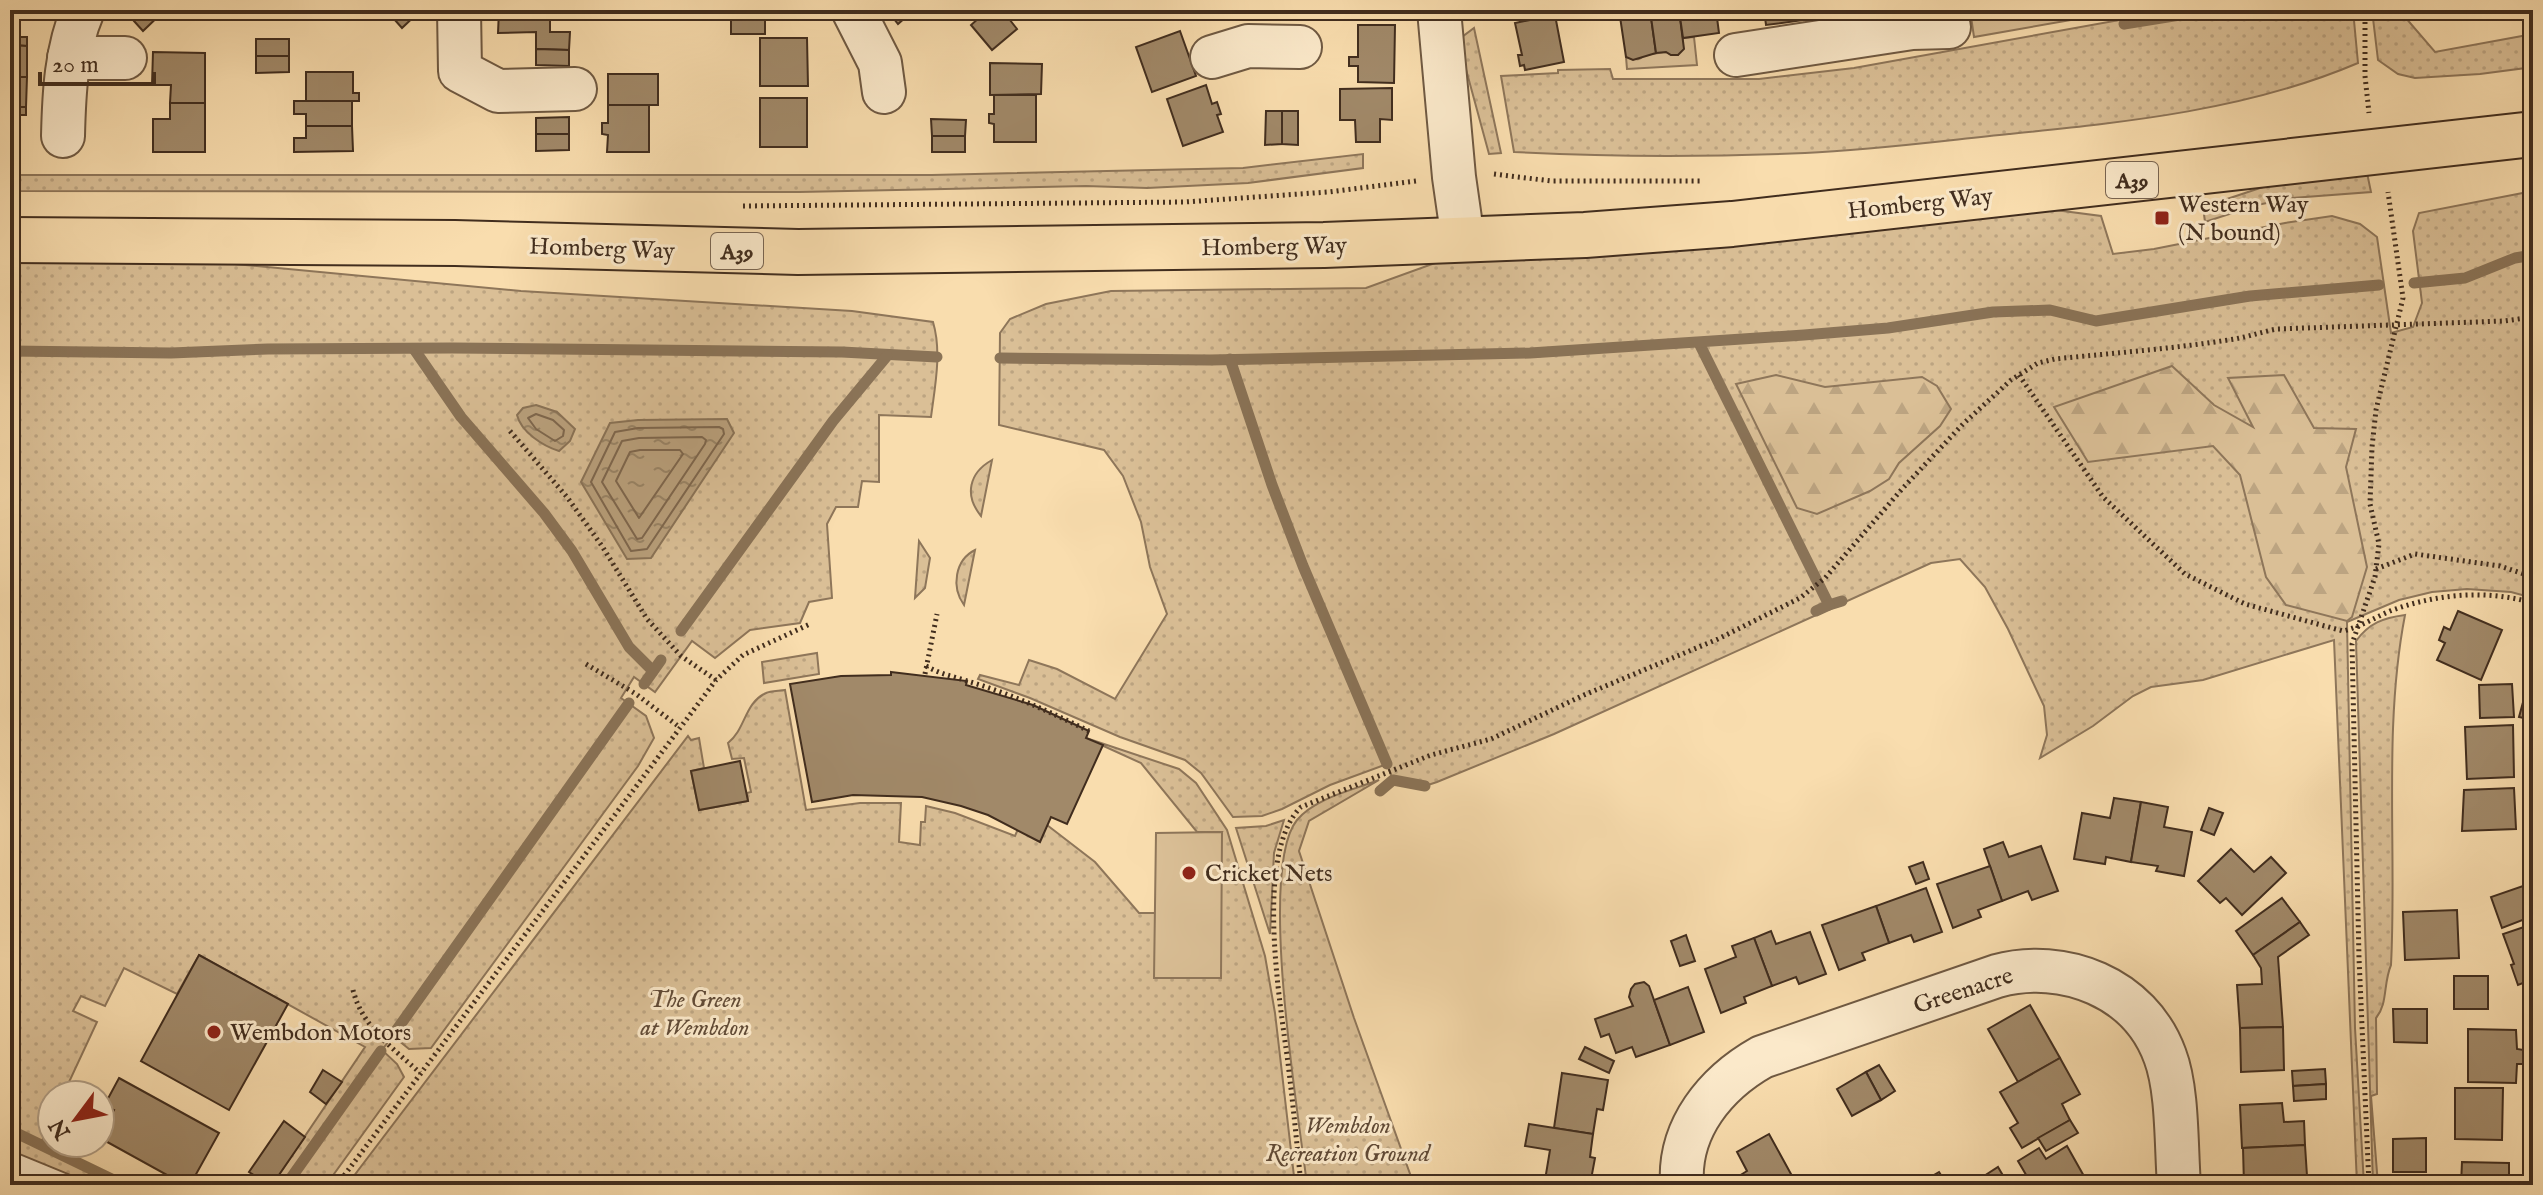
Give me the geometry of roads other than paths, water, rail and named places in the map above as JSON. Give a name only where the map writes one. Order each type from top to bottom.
[{"type":"main road","name":"Homberg Way","points":[[10,240],[455,243],[798,252],[1207,248],[1463,240],[1732,224],[2372,131],[2533,134]]},
{"type":"street","points":[[63,136],[64,88],[73,34],[83,10]]},
{"type":"street","points":[[459,10],[460,71],[498,91],[575,89]]},
{"type":"street","points":[[853,10],[880,63],[884,92]]},
{"type":"street","points":[[1439,10],[1454,177],[1463,240]]},
{"type":"street","points":[[1736,55],[1923,22]]},
{"type":"street","points":[[1237,37],[1300,47]]},
{"type":"street","points":[[69,58],[125,58]]},
{"type":"street","name":"Greenacre","points":[[1682,1185],[1685,1152],[1700,1114],[1719,1087],[1744,1067],[1762,1057],[1997,976],[2034,970],[2058,971],[2104,986],[2135,1009],[2147,1023],[2165,1054],[2170,1075],[2179,1185]]},
{"type":"lane","points":[[10,1162],[66,1185]]},
{"type":"water","points":[[536,405],[557,412],[575,429],[570,441],[559,451],[534,438],[519,421],[517,415],[523,408]]},
{"type":"water","points":[[727,419],[734,433],[651,558],[627,559],[581,482],[610,423]]},
{"type":"waterway","points":[[2124,24],[2211,10]]},
{"type":"waterway","points":[[2414,283],[2465,278],[2515,258],[2533,255]]},
{"type":"waterway","points":[[1000,358],[1210,360],[1530,353],[1888,328],[1993,312],[2050,310],[2096,321],[2250,296],[2379,285]]},
{"type":"waterway","points":[[1699,343],[1829,605],[1842,601]]},
{"type":"waterway","points":[[10,351],[171,353],[452,348],[842,352],[937,357]]},
{"type":"waterway","points":[[414,349],[461,417],[544,513],[572,551],[629,647],[653,671]]},
{"type":"waterway","points":[[681,631],[833,421],[887,356]]},
{"type":"waterway","points":[[1230,359],[1303,566],[1387,764]]},
{"type":"waterway","points":[[1816,611],[1829,605]]},
{"type":"waterway","points":[[644,684],[661,660]]},
{"type":"waterway","points":[[393,1035],[629,703]]},
{"type":"waterway","points":[[1380,791],[1393,780],[1425,786]]},
{"type":"waterway","points":[[286,1185],[381,1051]]},
{"type":"waterway","points":[[10,1130],[124,1185]]},
{"type":"place","name":"Western Way (N bound)","points":[[2162,218]]},
{"type":"place","name":"Cricket Nets","points":[[1189,873]]},
{"type":"place","name":"Wembdon Motors","points":[[214,1032]]},
{"type":"park label","name":"The Green at Wembdon","points":[[695,1013]]},
{"type":"park label","name":"Wembdon Recreation Ground","points":[[1348,1139]]}]
